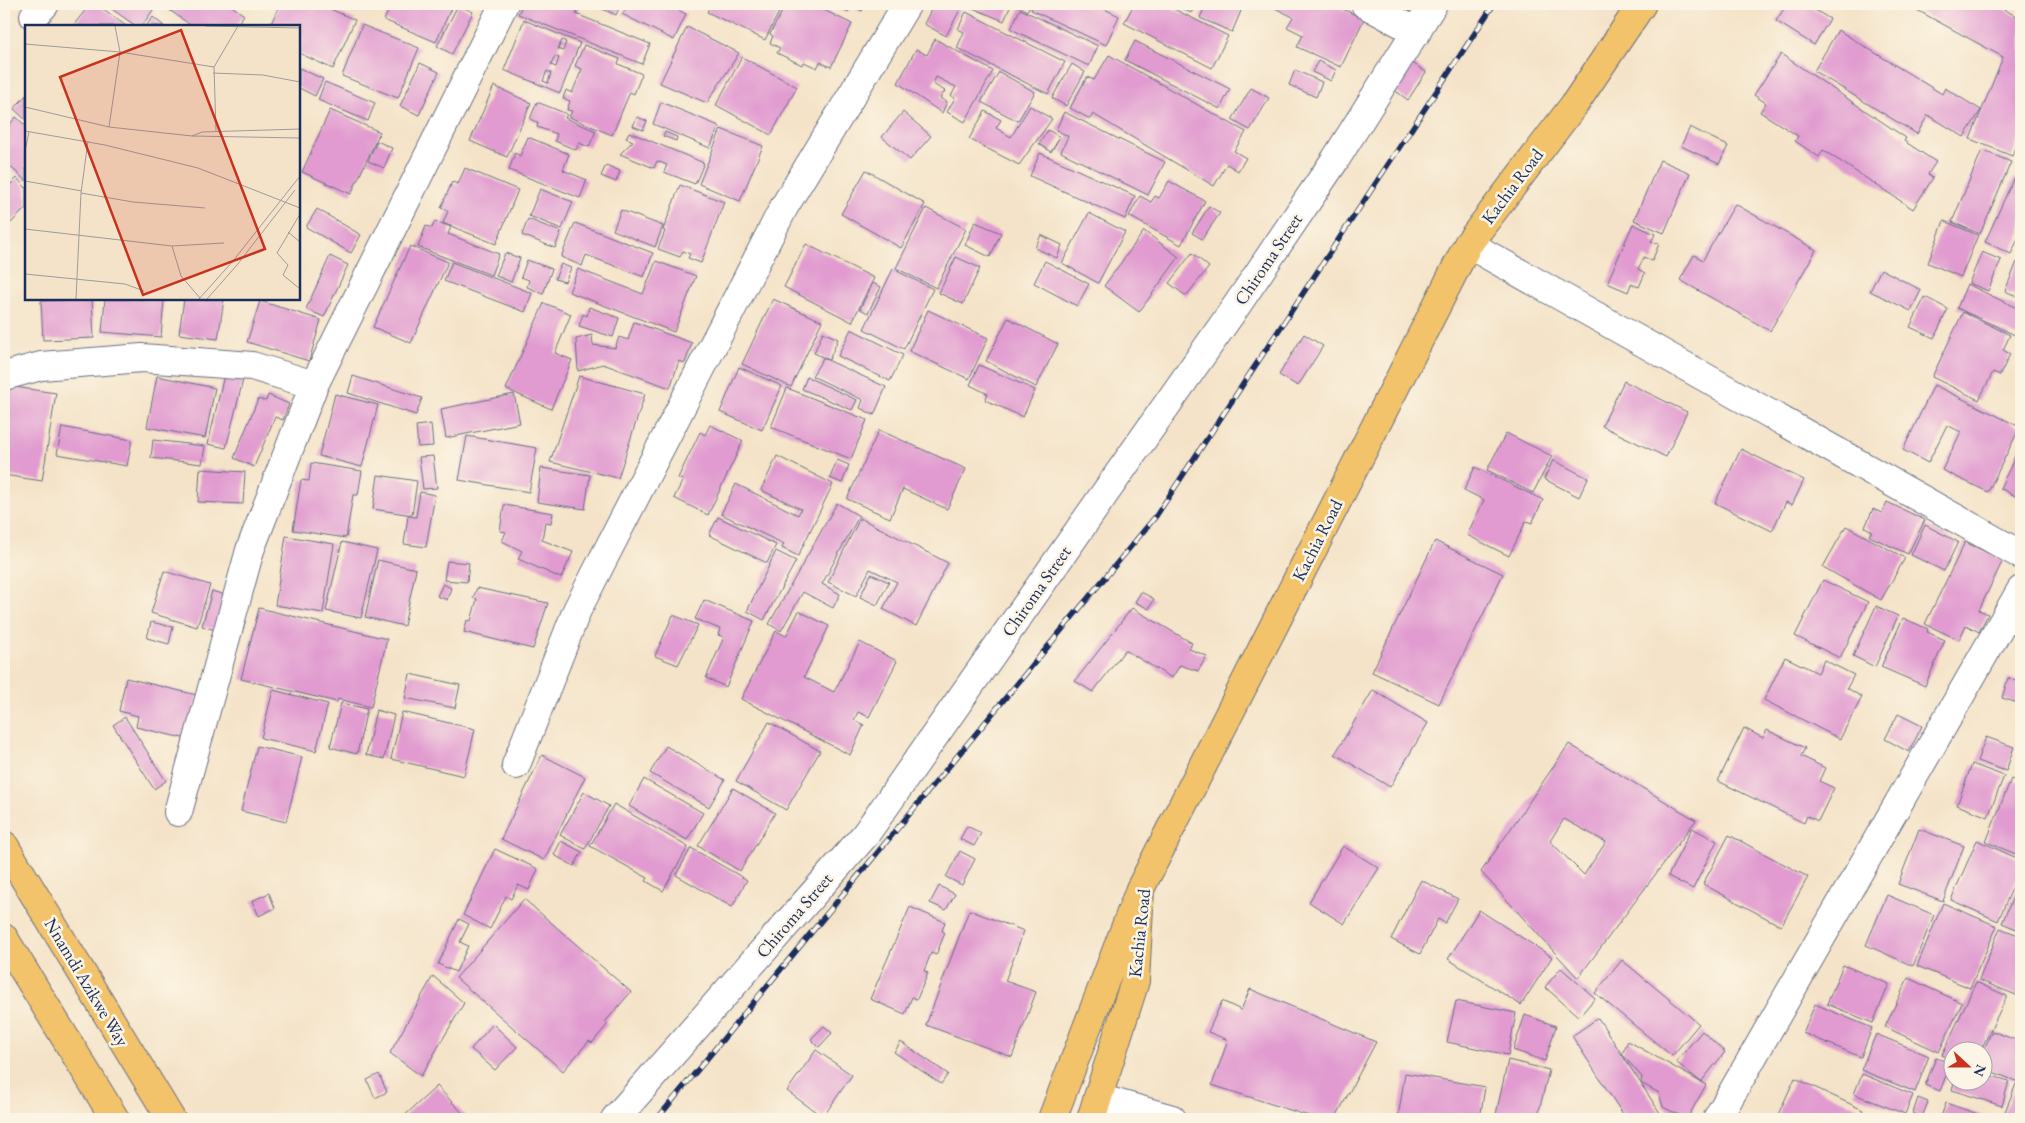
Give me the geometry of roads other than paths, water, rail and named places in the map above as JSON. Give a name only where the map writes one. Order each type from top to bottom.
[{"type":"main road","name":"Kachia Road","points":[[1095,1109],[1135,981],[1140,889],[1468,244],[1574,105],[1642,4]]},
{"type":"main road","name":"Nnamdi Azikwe Way","points":[[4,845],[171,1119]]},
{"type":"main road","points":[[1052,1119],[1140,889]]},
{"type":"main road","points":[[4,938],[115,1119]]},
{"type":"street","points":[[178,812],[250,550],[314,385],[504,4]]},
{"type":"street","points":[[516,765],[576,610],[784,207],[907,4]]},
{"type":"street","points":[[1365,4],[1417,32]]},
{"type":"street","name":"Chiroma Street","points":[[615,1119],[865,834],[1237,305],[1335,160],[1433,4]]},
{"type":"street","points":[[1468,244],[2021,555]]},
{"type":"street","points":[[4,376],[41,366],[142,358],[252,366],[314,385]]},
{"type":"street","points":[[1717,1119],[2021,590]]},
{"type":"street","points":[[1095,1109],[1172,1119]]},
{"type":"railway","points":[[657,1119],[1156,516],[1494,4]]}]
